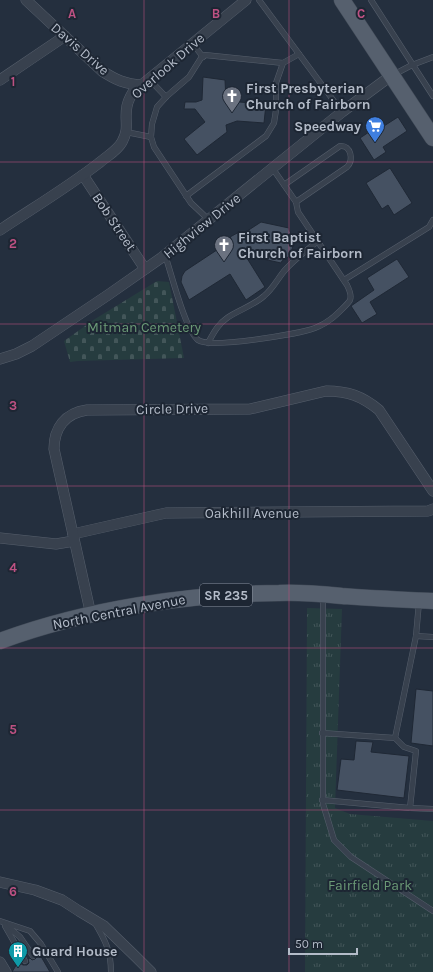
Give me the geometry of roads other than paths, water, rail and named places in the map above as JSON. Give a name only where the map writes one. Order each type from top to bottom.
[{"type":"main road","points":[[342,0],[433,138]]},
{"type":"main road","name":"North Central Avenue","points":[[0,641],[55,623],[91,614],[212,596],[280,593],[323,594],[426,601]]},
{"type":"street","name":"Davis Drive","points":[[26,0],[102,71],[115,79],[124,82],[145,82]]},
{"type":"street","name":"Overlook Drive","points":[[0,230],[83,175],[115,151],[122,143],[126,132],[126,107],[133,92],[193,44],[239,2]]},
{"type":"street","points":[[0,80],[65,36]]},
{"type":"street","name":"Highview Drive","points":[[0,359],[16,354],[32,346],[145,270],[273,169],[342,112],[392,75]]},
{"type":"street","name":"Bob Street","points":[[83,175],[145,270]]},
{"type":"street","name":"Circle Drive","points":[[91,614],[54,449],[54,440],[61,423],[67,417],[83,410],[250,408],[326,391],[350,393],[371,403],[379,410],[433,491]]},
{"type":"street","name":"Oakhill Avenue","points":[[0,538],[56,544],[149,517],[166,514],[428,511],[433,509]]},
{"type":"street","points":[[0,882],[35,890],[62,900],[104,926],[151,972]]},
{"type":"street","points":[[0,962],[6,972]]},
{"type":"lane","points":[[259,0],[342,112]]},
{"type":"lane","points":[[370,0],[433,96]]},
{"type":"lane","points":[[193,44],[203,57]]},
{"type":"lane","points":[[209,220],[191,203],[154,147],[151,137],[152,124],[157,107],[189,77],[206,55],[283,63],[299,54]]},
{"type":"lane","points":[[392,75],[412,65],[433,58]]},
{"type":"lane","points":[[186,196],[266,136],[274,123],[276,110],[276,83],[283,63]]},
{"type":"lane","points":[[145,82],[166,97]]},
{"type":"lane","points":[[126,132],[151,137]]},
{"type":"lane","points":[[284,185],[340,146],[343,145],[350,153],[350,163],[347,167],[296,202]]},
{"type":"lane","points":[[165,255],[177,295],[190,328],[197,339],[201,342],[208,343],[257,340],[305,331],[332,319],[350,300],[351,297],[349,289],[298,212],[296,202],[273,169]]},
{"type":"lane","points":[[344,280],[429,226],[433,220]]},
{"type":"lane","points":[[208,343],[216,329],[226,319],[264,296],[284,270],[318,241]]},
{"type":"lane","points":[[323,594],[322,804],[334,840],[351,857],[433,911]]},
{"type":"lane","points":[[395,738],[416,636],[426,601]]},
{"type":"lane","points":[[416,636],[433,637]]},
{"type":"lane","points":[[322,733],[395,738],[404,747],[416,751],[410,808]]},
{"type":"lane","points":[[322,800],[433,809]]},
{"type":"lane","points":[[92,918],[106,941],[110,956],[111,972]]},
{"type":"lane","points":[[1,922],[20,937],[33,956]]},
{"type":"lane","points":[[1,922],[25,961]]},
{"type":"lane","points":[[1,922],[30,931],[41,944],[58,972]]},
{"type":"place","name":"First Presbyterian Church of Fairborn","points":[[232,113]]},
{"type":"place","name":"Speedway","points":[[375,143]]},
{"type":"place","name":"First Baptist Church of Fairborn","points":[[224,262]]},
{"type":"place","name":"Guard House","points":[[18,968]]},
{"type":"park label","name":"Mitman Cemetery","points":[[144,327]]},
{"type":"park label","name":"Fairfield Park","points":[[370,885]]}]
